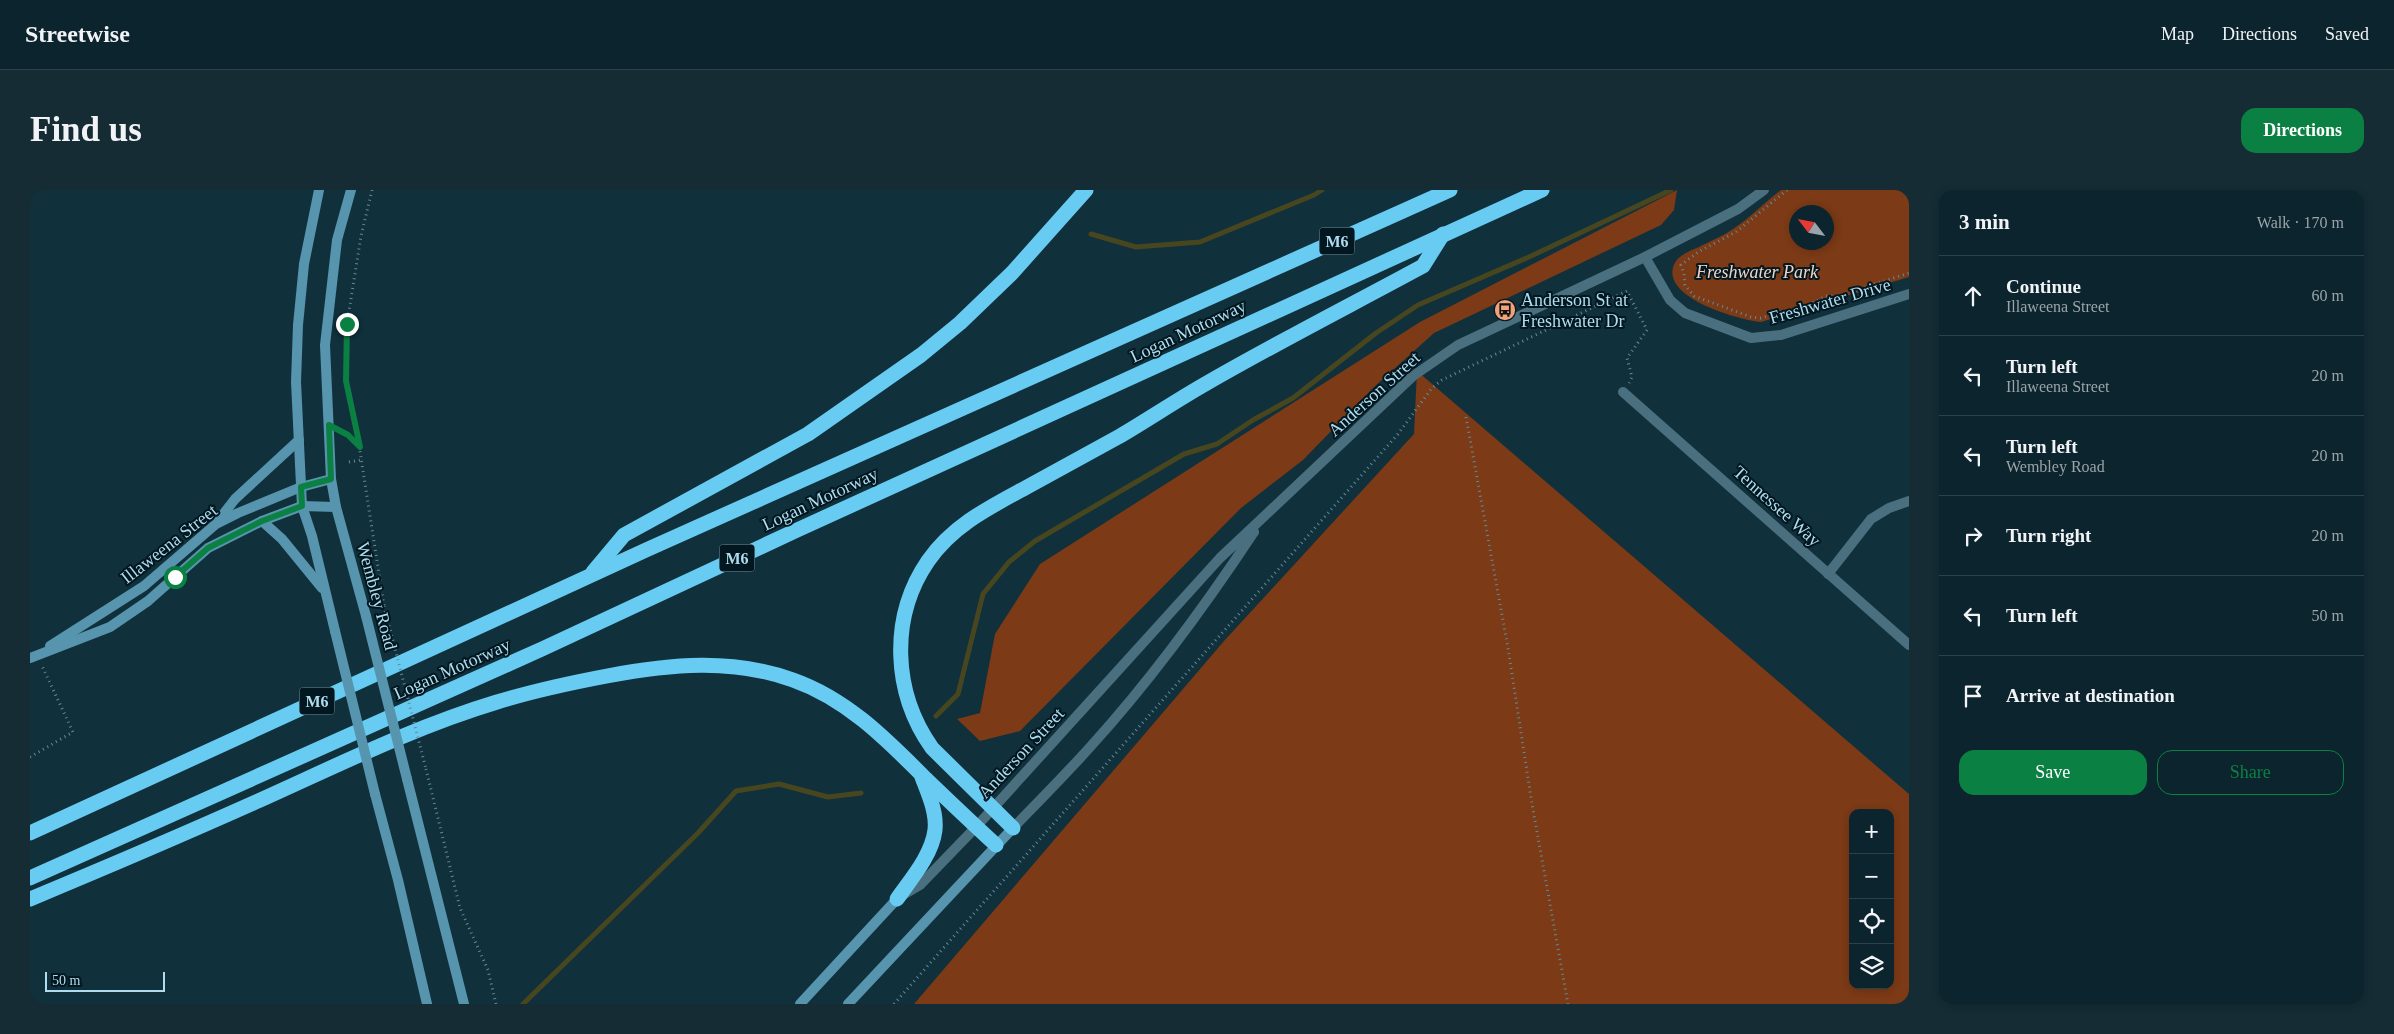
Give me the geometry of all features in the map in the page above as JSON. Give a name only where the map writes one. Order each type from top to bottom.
[{"type":"highway","points":[[591,576],[624,535],[808,434],[921,355],[960,323],[1012,273],[1086,190]]},
{"type":"highway","name":"Logan Motorway","points":[[30,833],[591,576],[1450,190]]},
{"type":"highway","name":"Logan Motorway","points":[[30,878],[542,649],[1542,190]]},
{"type":"highway","points":[[1013,828],[932,748],[921,733],[906,693],[900,654],[905,612],[911,592],[933,555],[958,528],[975,516],[1121,435],[1207,383],[1423,266],[1443,234]]},
{"type":"highway","points":[[30,899],[138,855],[440,722],[538,690],[678,665],[723,665],[747,668],[794,680],[822,693],[863,719],[996,845]]},
{"type":"highway","points":[[897,899],[917,871],[935,831],[931,802],[920,773]]},
{"type":"main road","points":[[319,190],[304,264],[298,325],[296,382],[302,506],[312,536],[427,1004]]},
{"type":"main road","name":"Wembley Road","points":[[351,190],[337,240],[326,345],[331,479],[336,507],[366,616],[464,1004]]},
{"type":"main road","points":[[216,524],[235,498],[299,440]]},
{"type":"main road","name":"Illaweena Street","points":[[33,656],[144,586],[216,524],[301,487],[331,479]]},
{"type":"main road","name":"Illaweena Street","points":[[33,656],[110,627],[148,601],[208,548],[262,521],[302,506],[336,507]]},
{"type":"main road","points":[[262,521],[282,539],[324,591]]},
{"type":"main road","name":"Anderson Street","points":[[848,1004],[1013,828]]},
{"type":"main road","name":"Anderson Street","points":[[800,1004],[897,899]]},
{"type":"street","name":"Anderson Street","points":[[897,899],[920,885],[976,827],[1220,558],[1262,521],[1413,376],[1458,345],[1644,257],[1738,209],[1764,190]]},
{"type":"street","name":"Freshwater Drive","points":[[1644,257],[1670,300],[1685,313],[1751,338],[1781,335],[1909,294]]},
{"type":"street","name":"Tennessee Way","points":[[1623,392],[1909,645]]},
{"type":"street","points":[[1828,574],[1871,520],[1889,508],[1909,501]]},
{"type":"street","name":"Anderson Street","points":[[1013,828],[1092,745],[1143,684],[1232,566],[1262,521]]},
{"type":"path","points":[[372,190],[361,236],[347,324],[346,381],[360,447],[384,606],[460,908],[488,970],[496,1004]]},
{"type":"path","points":[[1787,190],[1736,232],[1698,252],[1681,265],[1685,285],[1694,296],[1751,317],[1762,318],[1816,302],[1826,296],[1838,296],[1909,273]]},
{"type":"path","points":[[894,1004],[1398,434],[1432,388],[1442,380],[1627,291],[1647,330],[1627,358],[1632,377],[1623,392]]},
{"type":"path","points":[[1466,417],[1508,648],[1532,804],[1568,1004]]},
{"type":"path","points":[[329,425],[348,435],[360,447]]},
{"type":"path","points":[[350,462],[362,460]]},
{"type":"path","points":[[30,757],[73,732],[33,656]]},
{"type":"green space","points":[[1677,190],[1674,210],[1661,225],[1434,333],[1373,388],[1303,460],[1241,508],[1020,731],[980,741],[957,719],[980,713],[995,634],[1040,564],[1420,322]]},
{"type":"green space","name":"Freshwater Park","points":[[1781,190],[1909,190],[1909,277],[1761,322],[1735,317],[1702,304],[1687,295],[1677,285],[1672,274],[1678,259],[1721,236],[1745,220]]},
{"type":"green space","points":[[1417,371],[1909,794],[1909,1004],[914,1004],[1224,641],[1414,434]]},
{"type":"waterway","points":[[1091,234],[1136,247],[1200,242],[1322,190]]},
{"type":"waterway","points":[[936,716],[958,694],[983,594],[1009,562],[1035,541],[1184,454],[1217,444],[1253,420],[1293,398],[1376,333],[1418,305],[1529,257],[1671,190]]},
{"type":"waterway","points":[[523,1004],[698,833],[736,791],[779,784],[828,797],[861,793]]},
{"type":"place","name":"Anderson St at Freshwater Dr","points":[[1505,310]]},
{"type":"route","points":[[175,577],[208,548],[262,521],[302,506],[301,487],[331,479],[329,425],[348,435],[360,447],[346,381],[347,324]]}]
